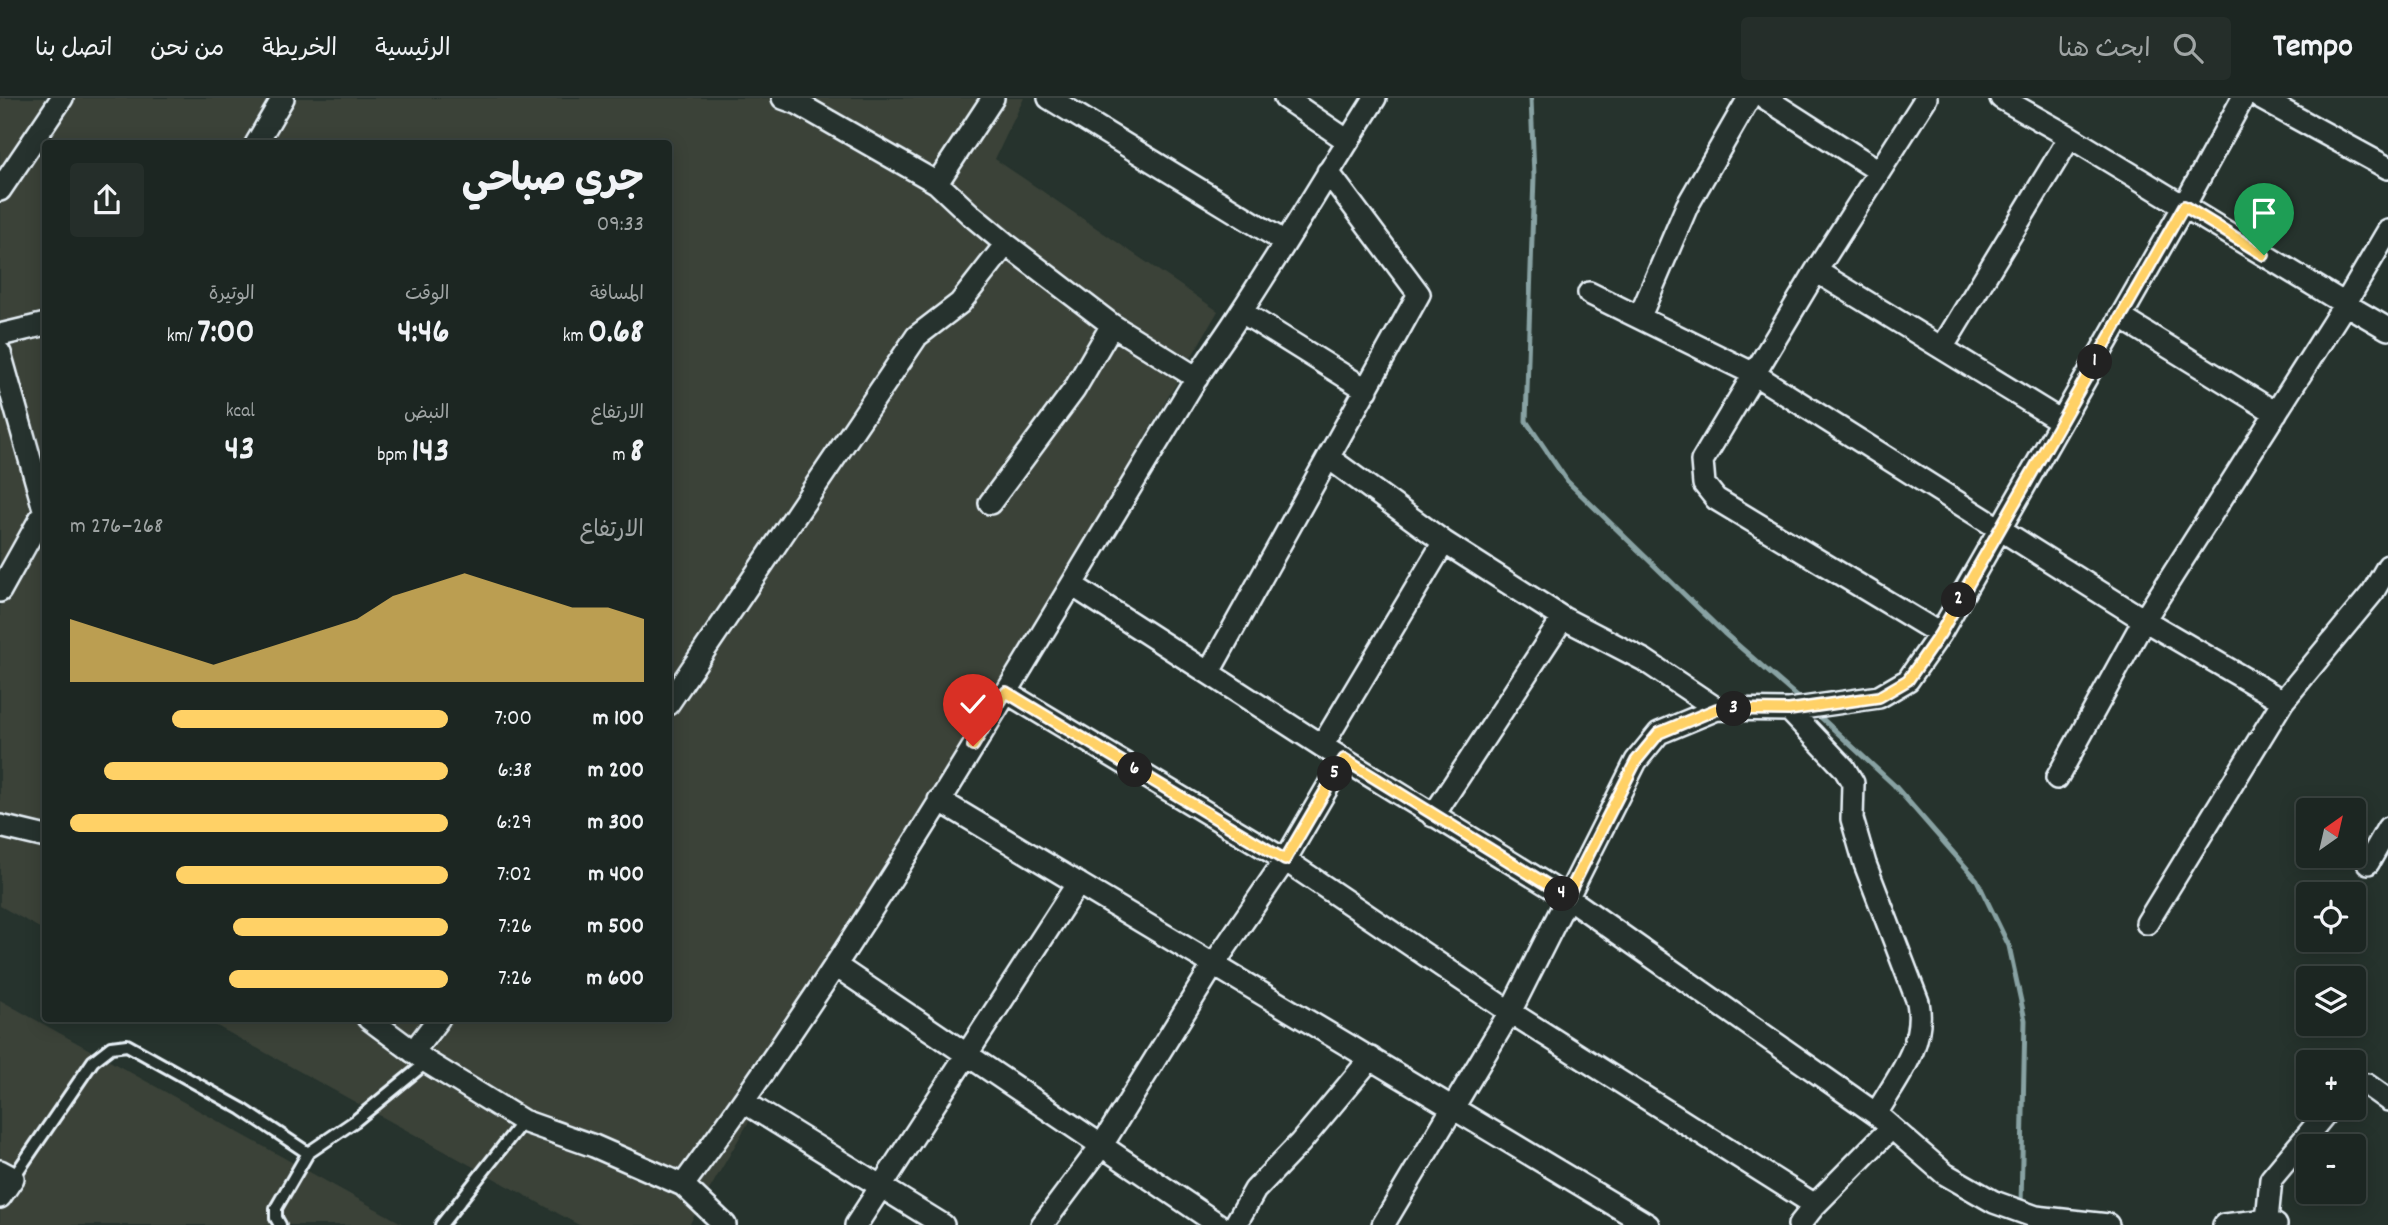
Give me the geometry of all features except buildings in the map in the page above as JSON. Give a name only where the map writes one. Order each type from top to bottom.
[{"type":"street","points":[[0,190],[62,98]]},
{"type":"street","points":[[258,140],[283,98]]},
{"type":"street","points":[[937,183],[993,98]]},
{"type":"street","points":[[1049,98],[1285,242]]},
{"type":"street","points":[[1285,98],[1348,141]]},
{"type":"street","points":[[683,1185],[744,1102],[836,965],[1072,585],[1197,377],[1241,312],[1375,98]]},
{"type":"street","points":[[1640,316],[1687,206],[1749,98]]},
{"type":"street","points":[[1765,98],[1880,171]]},
{"type":"street","points":[[1926,98],[1816,271],[1702,461],[1704,484],[1716,499],[1940,634]]},
{"type":"street","points":[[2001,98],[2388,329]]},
{"type":"street","points":[[1383,1225],[1510,1012],[1636,761],[1659,733],[1717,709],[1789,710],[1879,697],[1908,680],[1940,634],[2243,98]]},
{"type":"street","points":[[2260,98],[2388,168]]},
{"type":"street","points":[[793,100],[937,183],[1006,244],[1112,325],[1197,377]]},
{"type":"street","points":[[1942,348],[2070,137]]},
{"type":"street","points":[[1209,672],[1419,294],[1328,172]]},
{"type":"street","points":[[2057,778],[2144,620],[2345,304],[2388,230]]},
{"type":"street","points":[[672,698],[918,336],[960,303],[1006,244]]},
{"type":"street","points":[[1816,271],[2061,421]]},
{"type":"street","points":[[1589,293],[1754,374],[2144,620],[2283,701]]},
{"type":"street","points":[[1241,312],[1367,390]]},
{"type":"street","points":[[2120,317],[2276,413]]},
{"type":"street","points":[[0,335],[42,325]]},
{"type":"street","points":[[990,503],[1074,390],[1112,325]]},
{"type":"street","points":[[0,353],[42,503]]},
{"type":"street","points":[[1329,458],[1444,542],[1563,618],[1644,660],[1717,709]]},
{"type":"street","points":[[0,591],[25,543],[42,518]]},
{"type":"street","points":[[1322,746],[1444,542]]},
{"type":"street","points":[[0,549],[25,543]]},
{"type":"street","points":[[2147,923],[2283,701],[2380,597],[2388,566]]},
{"type":"street","points":[[1072,585],[1433,816],[1567,897],[1884,1121],[1945,1174],[1994,1202],[2036,1217],[2108,1225]]},
{"type":"street","points":[[1433,816],[1563,618]]},
{"type":"street","points":[[1006,692],[1285,860],[1510,1012],[1815,1205]]},
{"type":"street","points":[[1789,710],[1844,768],[1853,783],[1852,819],[1865,864],[1918,1002],[1921,1020],[1917,1044],[1884,1121],[1799,1225]]},
{"type":"street","points":[[1042,1225],[1102,1145],[1214,964],[1285,860],[1344,759]]},
{"type":"street","points":[[939,800],[1648,1225]]},
{"type":"street","points":[[0,826],[42,836]]},
{"type":"street","points":[[2368,863],[2388,828]]},
{"type":"street","points":[[856,1225],[1078,883]]},
{"type":"street","points":[[836,965],[1219,1225]]},
{"type":"street","points":[[373,1022],[420,1057],[523,1121],[594,1146],[683,1185],[725,1225]]},
{"type":"street","points":[[420,1057],[437,1022]]},
{"type":"street","points":[[1235,1225],[1255,1190],[1300,1143],[1371,1058]]},
{"type":"street","points":[[2366,1085],[2388,1100]]},
{"type":"street","points":[[744,1102],[943,1225]]},
{"type":"street","points":[[2224,1225],[2272,1222],[2271,1179],[2320,1120]]},
{"type":"street","points":[[0,1197],[6,1174]]},
{"type":"lane","points":[[6,1174],[93,1061],[111,1047],[127,1045],[242,1109],[308,1153]]},
{"type":"lane","points":[[280,1225],[276,1218],[276,1209],[308,1153],[355,1121],[420,1057]]},
{"type":"lane","points":[[441,1225],[523,1121]]},
{"type":"shaded area","points":[[0,98],[1024,98],[995,159],[1218,311],[689,1225],[579,1225],[209,1022],[672,1022],[672,140],[42,140],[42,929],[0,906]]},
{"type":"shaded area","points":[[0,1000],[405,1225],[0,1225]]},
{"type":"waterway","points":[[1531,98],[1534,176],[1526,421],[1567,481],[1724,633],[1802,701]]},
{"type":"waterway","points":[[1815,712],[1894,785],[1977,880],[2009,946],[2025,1020],[2021,1205]]},
{"type":"route","points":[[973,746],[1006,692],[1285,860],[1344,759],[1567,897],[1636,761],[1659,733],[1717,709],[1789,710],[1879,697],[1908,680],[1940,634],[2184,206],[2264,255]]}]
